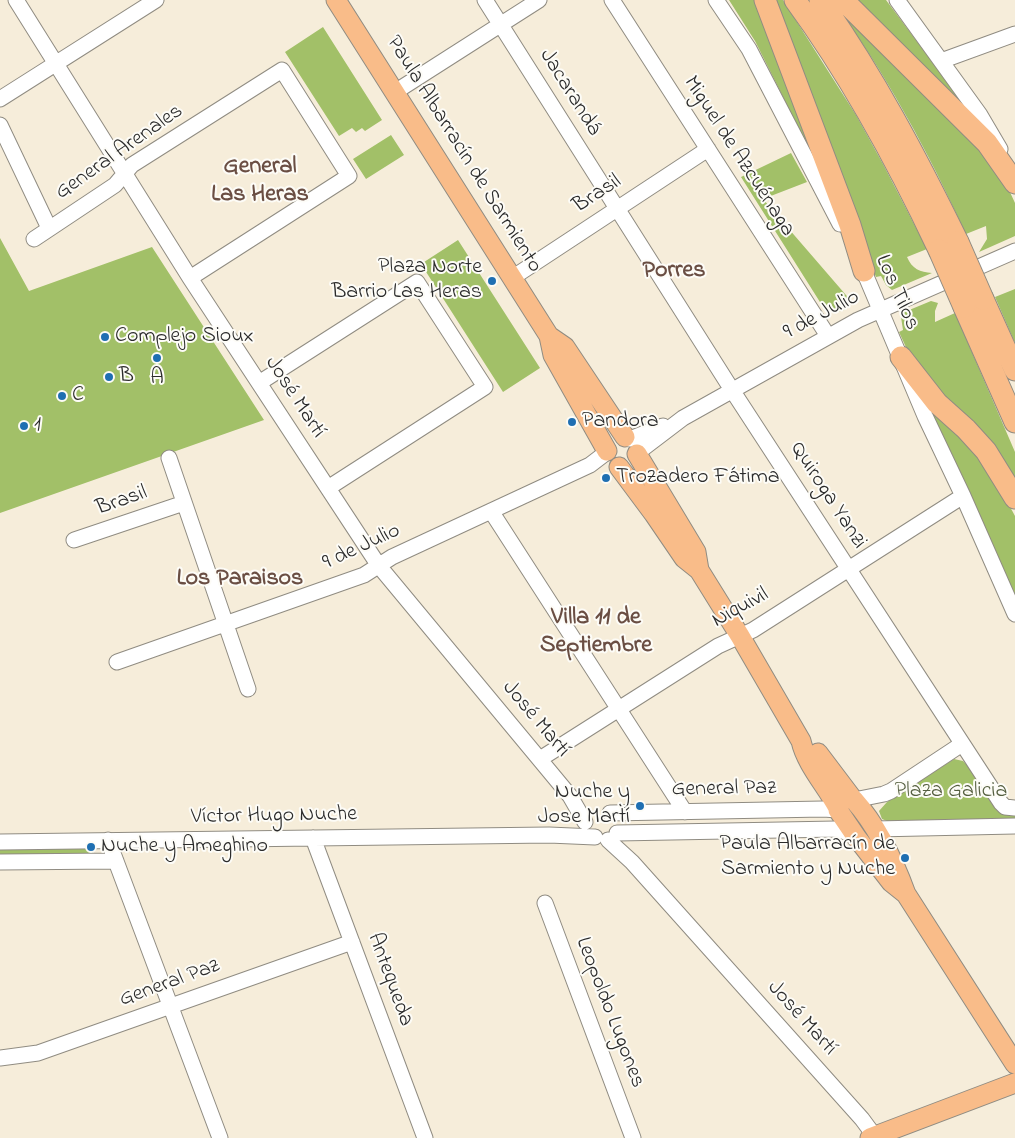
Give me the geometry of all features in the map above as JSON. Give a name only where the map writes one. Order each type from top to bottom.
[{"type":"highway","points":[[765,0],[850,225],[864,271]]},
{"type":"highway","points":[[795,0],[834,57],[878,129],[911,192],[983,299],[1015,370]]},
{"type":"highway","points":[[820,0],[868,73],[903,132],[948,246],[964,307],[1015,422]]},
{"type":"highway","points":[[843,0],[982,137],[1015,182]]},
{"type":"highway","points":[[901,357],[933,398],[986,451],[1015,498]]},
{"type":"main road","name":"Paula Albarracín de Sarmiento","points":[[336,0],[549,336],[553,355],[610,458],[654,514],[684,558],[699,570],[801,740],[804,753],[828,789],[846,810]]},
{"type":"main road","name":"Paula Albarracín de Sarmiento","points":[[549,336],[565,347],[632,446],[696,552],[699,570]]},
{"type":"main road","points":[[617,438],[632,446],[634,461],[631,465],[610,458],[611,441],[617,438]]},
{"type":"main road","points":[[846,810],[875,831],[896,870],[906,894],[1015,1064]]},
{"type":"main road","points":[[846,810],[858,840],[891,882],[906,894]]},
{"type":"main road","points":[[858,840],[866,844],[870,843],[875,838],[875,831]]},
{"type":"main road","points":[[873,1137],[1015,1082]]},
{"type":"street","name":"José Martí","points":[[16,0],[190,278],[379,566],[588,819]]},
{"type":"street","points":[[0,98],[156,0]]},
{"type":"street","name":"Jacarandá","points":[[485,0],[617,208]]},
{"type":"street","points":[[395,92],[539,0]]},
{"type":"street","name":"Miguel de Azcuénaga","points":[[612,0],[828,336]]},
{"type":"street","name":"Los Tilos","points":[[716,0],[735,26],[748,49],[864,271],[925,416],[1015,614]]},
{"type":"street","points":[[897,0],[980,115],[996,142],[1015,182]]},
{"type":"street","points":[[941,61],[1015,34]]},
{"type":"street","name":"General Arenales","points":[[34,239],[115,185],[132,165],[282,70],[349,176],[190,278]]},
{"type":"street","points":[[0,125],[50,228]]},
{"type":"street","name":"Brasil","points":[[512,278],[708,148]]},
{"type":"street","name":"Quiroga Yanzi","points":[[617,208],[732,390],[962,744],[1009,807]]},
{"type":"street","name":"9 de Julio","points":[[632,446],[828,336],[880,309],[1015,251]]},
{"type":"street","points":[[259,383],[417,282],[485,388],[328,488]]},
{"type":"street","points":[[169,458],[248,689]]},
{"type":"street","name":"9 de Julio","points":[[117,662],[364,575],[392,557],[610,458]]},
{"type":"street","name":"Niquivil","points":[[540,759],[718,646],[753,630],[963,496]]},
{"type":"street","name":"Brasil","points":[[74,540],[184,503]]},
{"type":"street","points":[[491,511],[685,812]]},
{"type":"street","name":"General Paz","points":[[610,813],[846,810],[891,791],[962,744]]},
{"type":"street","name":"Víctor Hugo Nuche","points":[[0,842],[549,835],[609,836],[846,810]]},
{"type":"street","points":[[602,812],[610,813],[617,823],[609,836],[589,832],[588,819],[602,812]]},
{"type":"street","name":"Víctor Hugo Nuche","points":[[549,835],[571,828],[588,819]]},
{"type":"street","points":[[875,831],[1015,826]]},
{"type":"street","name":"José Martí","points":[[609,836],[862,1119],[873,1137]]},
{"type":"street","name":"Antequeda","points":[[313,838],[425,1138]]},
{"type":"street","points":[[108,840],[220,1138]]},
{"type":"street","points":[[0,862],[116,861]]},
{"type":"street","name":"Leopoldo Lugones","points":[[544,903],[633,1138]]},
{"type":"street","name":"General Paz","points":[[0,1058],[38,1053],[352,942]]},
{"type":"green space","points":[[729,0],[757,0],[814,159],[755,41]]},
{"type":"green space","points":[[769,0],[783,0],[856,115],[927,249],[907,257],[917,269],[932,273],[892,290],[886,285],[881,276],[876,277],[850,215]]},
{"type":"green space","points":[[832,0],[997,164],[1015,203],[1015,236],[979,252],[987,239],[986,226],[966,234],[937,173],[888,84]]},
{"type":"green space","points":[[854,0],[886,0],[977,124]]},
{"type":"green space","points":[[323,27],[382,120],[365,131],[362,128],[356,132],[352,128],[339,136],[285,52]]},
{"type":"green space","points":[[391,135],[404,155],[366,179],[353,159]]},
{"type":"green space","points":[[791,153],[807,182],[763,199],[852,302],[847,309],[837,312],[825,310],[741,177]]},
{"type":"green space","name":"Complejo Sioux","points":[[0,238],[29,291],[152,247],[264,420],[0,513]]},
{"type":"green space","points":[[458,240],[540,368],[503,392],[421,264]]},
{"type":"green space","points":[[1015,289],[1015,343],[995,297]]},
{"type":"green space","points":[[931,301],[938,303],[935,311],[935,322],[955,313],[1015,452],[1015,490],[910,356],[899,332],[903,330],[902,313]]},
{"type":"green space","points":[[925,399],[951,421],[994,477],[1015,516],[1015,597]]},
{"type":"green space","name":"Plaza Galicia","points":[[954,759],[963,761],[967,765],[996,809],[1000,812],[1015,813],[1015,819],[887,821],[882,819],[879,811],[887,802]]},
{"type":"green space","points":[[0,846],[92,846],[94,851],[90,855],[0,855]]},
{"type":"place","name":"Plaza Norte Barrio Las Heras","points":[[492,281]]},
{"type":"place","name":"Complejo Sioux","points":[[105,337]]},
{"type":"place","name":"A","points":[[157,358]]},
{"type":"place","name":"B","points":[[109,377]]},
{"type":"place","name":"C","points":[[62,396]]},
{"type":"place","name":"Pandora","points":[[572,422]]},
{"type":"place","name":"1","points":[[24,426]]},
{"type":"place","name":"Trozadero Fátima","points":[[606,478]]},
{"type":"place","name":"Nuche y Jose Martí","points":[[640,806]]},
{"type":"place","name":"Nuche y Ameghino","points":[[91,847]]},
{"type":"place","name":"Paula Albarracín de Sarmiento y Nuche","points":[[905,858]]},
{"type":"district","name":"General Las Heras","points":[[260,182]]},
{"type":"district","name":"Porres","points":[[674,272]]},
{"type":"district","name":"Los Paraisos","points":[[240,580]]},
{"type":"district","name":"Villa 11 de Septiembre","points":[[596,633]]}]
